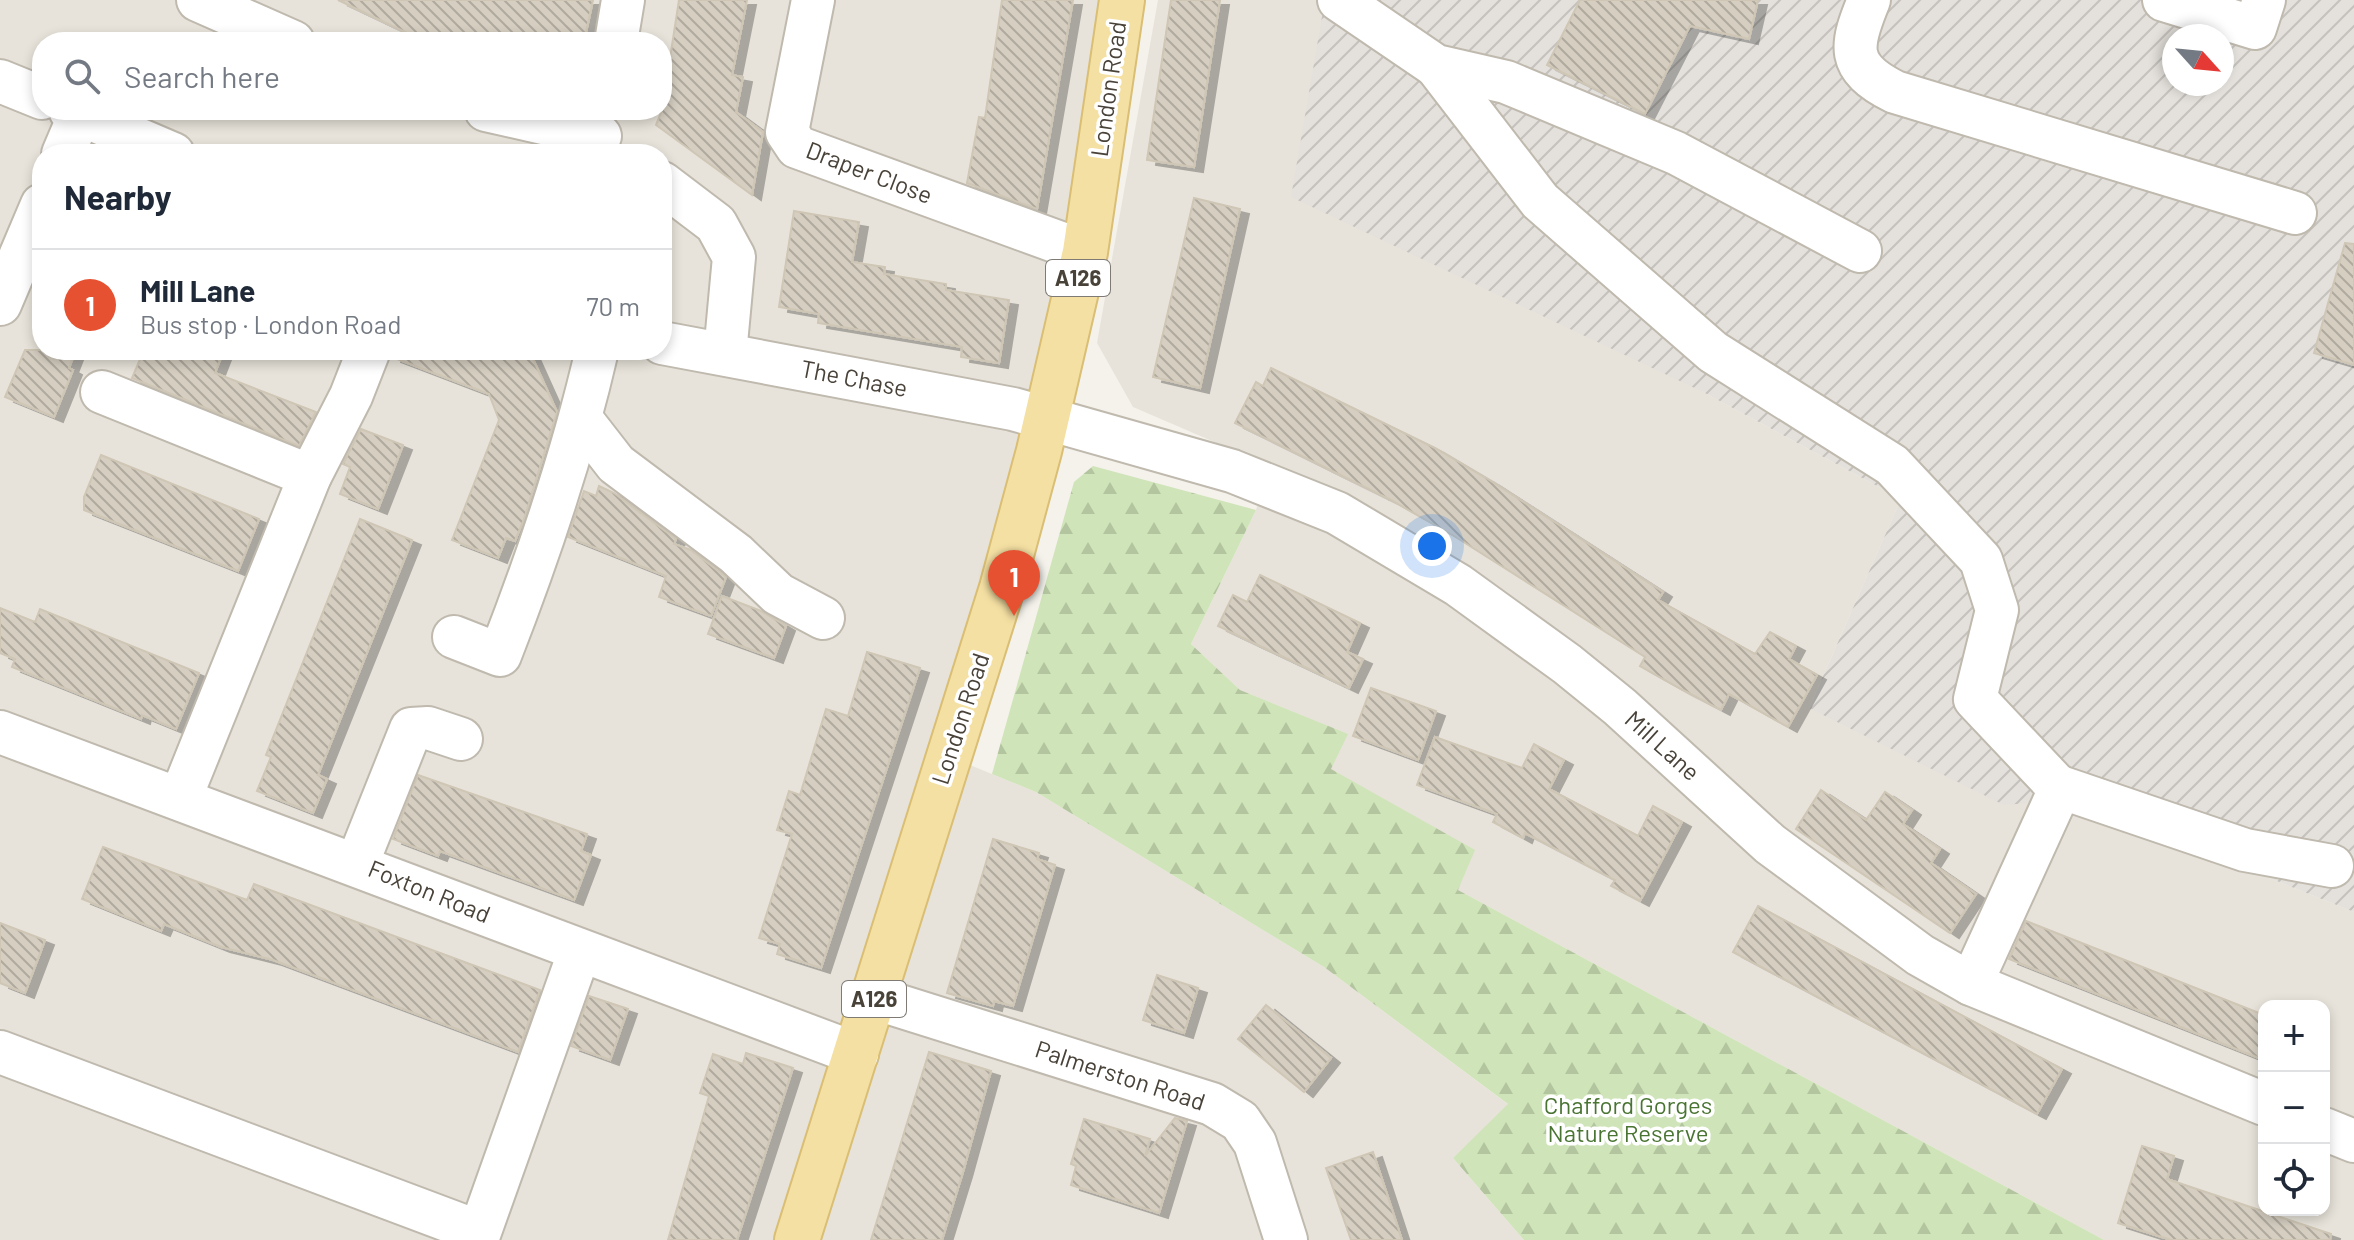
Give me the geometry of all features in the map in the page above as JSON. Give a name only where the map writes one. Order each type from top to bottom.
[{"type":"main road","name":"London Road","points":[[797,1240],[1013,552],[1085,252],[1122,0]]},
{"type":"street","points":[[198,0],[270,32]]},
{"type":"street","points":[[618,32],[623,0]]},
{"type":"street","name":"Draper Close","points":[[813,0],[787,132],[797,147],[1085,252]]},
{"type":"street","points":[[1339,0],[1436,66],[1540,201],[1713,352],[1892,465],[1981,560],[1997,610],[1975,699],[2060,789],[1971,984]]},
{"type":"street","points":[[1869,0],[1856,32],[1854,50],[1859,67],[1874,81],[1895,92],[2295,213]]},
{"type":"street","points":[[2164,0],[2255,28],[2264,0]]},
{"type":"street","points":[[1436,66],[1506,82],[1676,153],[1860,251]]},
{"type":"street","points":[[0,81],[32,94]]},
{"type":"street","points":[[66,144],[73,120]]},
{"type":"street","points":[[94,120],[150,144]]},
{"type":"street","points":[[539,120],[609,133]]},
{"type":"street","points":[[672,191],[716,224],[734,257],[725,354]]},
{"type":"street","points":[[0,304],[32,229]]},
{"type":"street","name":"The Chase","points":[[672,345],[1046,417]]},
{"type":"street","points":[[180,799],[310,476],[351,396],[365,360]]},
{"type":"street","points":[[454,637],[500,655],[542,547],[581,419],[595,360]]},
{"type":"street","points":[[102,392],[310,476]]},
{"type":"street","name":"Mill Lane","points":[[1046,417],[1072,428],[1180,454],[1268,484],[1337,513],[1458,585],[1620,707],[1770,844],[1920,955],[1971,984],[2258,1102]]},
{"type":"street","points":[[581,419],[616,464],[736,554],[778,594],[823,618]]},
{"type":"street","points":[[357,864],[411,729],[428,728],[461,739]]},
{"type":"street","name":"Foxton Road","points":[[0,732],[357,864],[579,953],[857,1054]]},
{"type":"street","points":[[2057,786],[2245,850],[2332,866]]},
{"type":"street","points":[[0,1052],[478,1236],[579,953]]},
{"type":"street","name":"Palmerston Road","points":[[874,998],[1212,1104],[1240,1121],[1255,1143],[1286,1240]]},
{"type":"street","points":[[2330,1131],[2354,1141]]},
{"type":"shaded area","points":[[0,0],[1122,0],[948,756],[1036,792],[1324,967],[1509,1105],[1453,1158],[1524,1240],[0,1240]]},
{"type":"shaded area","points":[[1158,0],[1319,0],[1703,392],[1901,499],[1809,708],[2073,799],[2354,912],[2354,1240],[2104,1240],[1458,890],[1474,850],[1330,769],[1347,734],[1240,690],[1191,644],[1256,510],[1270,466],[1133,407],[1097,343]]},
{"type":"shaded area","points":[[1319,0],[2354,0],[2354,912],[2073,799],[2004,805],[1809,708],[1901,499],[1703,392],[1291,197],[1324,5]]},
{"type":"green space","name":"Chafford Gorges Nature Reserve","points":[[1093,466],[1256,510],[1191,644],[1240,690],[1348,734],[1331,769],[1475,850],[1458,890],[2104,1240],[1524,1240],[1453,1158],[1508,1104],[1324,967],[1036,792],[992,774],[1074,482]]},
{"type":"building","points":[[338,0],[593,0],[586,32],[405,32]]},
{"type":"building","points":[[679,0],[747,0],[732,75],[743,77],[736,112],[763,132],[752,195],[656,125],[658,120],[672,120],[672,45]]},
{"type":"building","points":[[1002,0],[1073,0],[1037,209],[967,183],[979,117],[985,118]]},
{"type":"building","points":[[1171,0],[1220,0],[1194,167],[1147,160]]},
{"type":"building","points":[[1580,0],[1758,0],[1749,39],[1690,26],[1645,114],[1547,65]]},
{"type":"building","points":[[1194,198],[1240,209],[1200,388],[1153,377]]},
{"type":"building","points":[[794,211],[859,222],[852,262],[885,267],[884,274],[946,284],[946,290],[1009,300],[999,363],[961,357],[962,347],[818,323],[819,314],[779,307]]},
{"type":"building","points":[[2345,243],[2354,244],[2354,365],[2314,353]]},
{"type":"building","points":[[25,350],[32,350],[32,360],[72,360],[69,368],[73,370],[54,417],[5,397]]},
{"type":"building","points":[[140,360],[220,360],[215,373],[316,412],[299,446],[132,378]]},
{"type":"building","points":[[400,360],[534,360],[557,412],[524,519],[515,541],[506,538],[498,558],[452,540],[499,420],[489,394]]},
{"type":"building","points":[[1271,368],[1435,448],[1491,481],[1663,592],[1658,600],[1755,654],[1770,632],[1796,646],[1789,659],[1817,675],[1788,727],[1729,694],[1721,710],[1681,689],[1640,666],[1645,657],[1454,536],[1389,499],[1235,423],[1256,382],[1263,386]]},
{"type":"building","points":[[361,429],[403,445],[378,509],[340,494],[350,467],[343,464]]},
{"type":"building","points":[[101,455],[259,519],[238,571],[84,510],[84,497]]},
{"type":"building","points":[[599,486],[614,493],[676,539],[674,544],[691,550],[726,577],[711,616],[659,597],[666,576],[568,537],[584,491],[596,496]]},
{"type":"building","points":[[360,519],[412,540],[318,775],[327,779],[313,813],[257,791],[271,757],[266,755]]},
{"type":"building","points":[[1260,575],[1360,623],[1347,652],[1363,659],[1349,688],[1218,626],[1233,595],[1247,602]]},
{"type":"building","points":[[722,596],[761,611],[786,626],[774,658],[708,634]]},
{"type":"building","points":[[0,608],[35,622],[40,609],[199,673],[176,729],[142,715],[141,719],[12,667],[15,659],[0,653]]},
{"type":"building","points":[[867,652],[920,668],[821,968],[777,954],[780,944],[759,938],[792,834],[777,830],[789,791],[800,795],[826,709],[848,716]]},
{"type":"building","points":[[1371,688],[1436,711],[1418,760],[1353,736]]},
{"type":"building","points":[[1435,737],[1522,768],[1534,744],[1564,760],[1549,789],[1638,836],[1653,806],[1682,822],[1640,901],[1611,886],[1615,880],[1525,833],[1523,838],[1493,822],[1497,814],[1417,785]]},
{"type":"building","points":[[418,775],[587,834],[581,851],[591,855],[574,900],[440,851],[438,856],[393,839]]},
{"type":"building","points":[[1821,790],[1866,820],[1885,792],[1912,810],[1903,824],[1940,849],[1931,863],[1976,894],[1950,933],[1796,829]]},
{"type":"building","points":[[993,839],[1039,853],[1037,859],[1055,865],[1013,1006],[994,1001],[993,1006],[947,993]]},
{"type":"building","points":[[103,847],[247,900],[254,884],[540,990],[518,1052],[273,960],[221,947],[164,924],[161,931],[82,899]]},
{"type":"building","points":[[1758,906],[2062,1069],[2037,1114],[1733,952]]},
{"type":"building","points":[[2026,921],[2258,1013],[2258,1058],[2009,959]]},
{"type":"building","points":[[0,923],[45,940],[25,993],[0,983]]},
{"type":"building","points":[[1157,975],[1198,988],[1184,1033],[1143,1020]]},
{"type":"building","points":[[589,996],[628,1009],[610,1060],[571,1046]]},
{"type":"building","points":[[1266,1005],[1331,1058],[1304,1092],[1238,1039]]},
{"type":"building","points":[[929,1052],[991,1071],[963,1172],[942,1240],[871,1240]]},
{"type":"building","points":[[746,1053],[793,1068],[737,1240],[668,1240],[709,1096],[700,1093],[713,1054],[743,1064]]},
{"type":"building","points":[[1175,1118],[1187,1121],[1159,1213],[1071,1185],[1076,1166],[1071,1164],[1084,1119],[1150,1139],[1145,1156]]},
{"type":"building","points":[[2142,1146],[2174,1156],[2167,1179],[2258,1210],[2258,1216],[2277,1216],[2331,1234],[2330,1240],[2171,1240],[2118,1223]]},
{"type":"building","points":[[1373,1152],[1402,1240],[1351,1240],[1326,1168]]},
{"type":"place","name":"Mill Lane","points":[[1014,616]]}]
